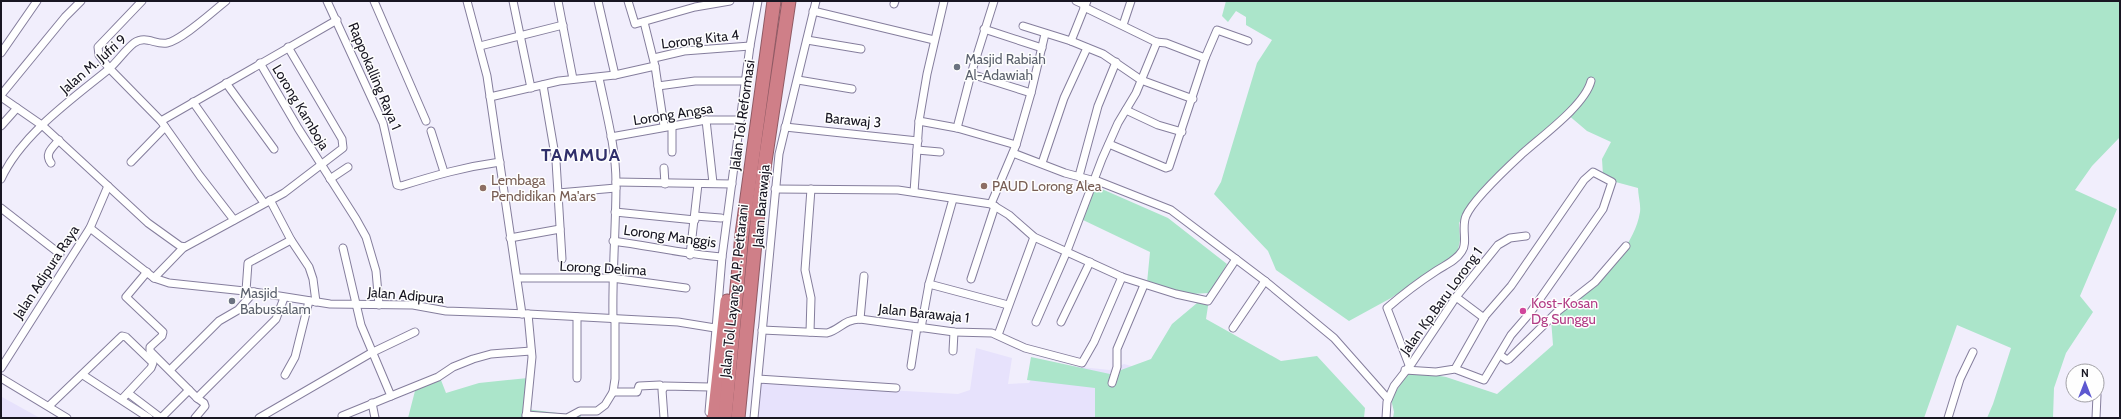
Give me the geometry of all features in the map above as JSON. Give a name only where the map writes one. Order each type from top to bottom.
[{"type":"highway","name":"Jalan Tol Reformasi","points":[[742,234],[774,1]]},
{"type":"highway","name":"Jalan Tol Reformasi","points":[[763,168],[789,1]]},
{"type":"highway","points":[[714,418],[735,239],[752,153]]},
{"type":"highway","name":"Jalan Tol Layang A.P. Pettarani","points":[[738,418],[763,168]]},
{"type":"highway","name":"Jalan Tol Layang A.P. Pettarani","points":[[724,418],[742,234]]},
{"type":"highway","points":[[745,418],[753,264]]},
{"type":"street","points":[[1,53],[38,1]]},
{"type":"street","points":[[81,1],[65,17],[1,96],[43,126],[148,223],[184,247]]},
{"type":"street","points":[[142,1],[98,47],[99,55],[161,121],[234,220]]},
{"type":"street","name":"Jalan M. Jufri 9","points":[[1,179],[11,161],[43,126],[110,68],[134,43],[142,40],[161,44],[175,40],[226,1]]},
{"type":"street","name":"Rappokalling Raya 1","points":[[327,1],[383,123],[398,186],[444,172]]},
{"type":"street","points":[[374,1],[426,121]]},
{"type":"street","points":[[467,1],[480,46],[490,97],[510,238],[531,351],[531,375],[526,416],[567,418],[580,411],[597,411],[605,405],[613,392],[615,379],[612,278],[616,185],[611,137],[600,78]]},
{"type":"street","points":[[513,1],[531,88]]},
{"type":"street","points":[[558,1],[573,79]]},
{"type":"street","points":[[600,1],[615,76]]},
{"type":"street","points":[[628,1],[635,24],[695,7],[730,1]]},
{"type":"street","points":[[708,418],[722,257],[750,46],[758,1]]},
{"type":"street","name":"Jalan Barawaja","points":[[754,418],[779,154],[816,1]]},
{"type":"street","points":[[914,192],[920,122],[934,40],[944,1]]},
{"type":"street","points":[[957,128],[971,74],[994,1]]},
{"type":"street","points":[[1076,1],[1085,4],[1157,42],[1166,43],[1206,58]]},
{"type":"street","points":[[1123,25],[1131,1]]},
{"type":"street","points":[[1071,41],[1085,4]]},
{"type":"street","points":[[813,11],[934,40]]},
{"type":"street","points":[[161,121],[337,20]]},
{"type":"street","points":[[644,22],[654,58],[664,126]]},
{"type":"street","points":[[480,46],[563,25]]},
{"type":"street","points":[[1023,26],[1071,41],[1103,54],[1141,80],[1193,99]]},
{"type":"street","points":[[984,30],[1042,48]]},
{"type":"street","points":[[1109,144],[1168,168],[1217,30],[1248,41]]},
{"type":"street","points":[[971,278],[993,205],[1016,145],[1031,93],[1045,34]]},
{"type":"street","points":[[807,40],[861,49]]},
{"type":"street","points":[[1036,322],[1067,251],[1109,144],[1141,80],[1157,42]]},
{"type":"street","name":"Lorong Kita 4","points":[[654,58],[684,51],[750,46]]},
{"type":"street","points":[[154,278],[184,247],[267,202],[300,182],[344,148],[344,141],[288,47]]},
{"type":"street","points":[[1042,163],[1064,98],[1087,48]]},
{"type":"street","points":[[1079,176],[1098,106],[1116,62]]},
{"type":"street","name":"Lorong Kamboja","points":[[260,63],[366,237],[376,271],[378,304]]},
{"type":"street","points":[[490,97],[573,79],[615,76],[655,66]]},
{"type":"street","points":[[971,74],[1031,93]]},
{"type":"street","points":[[798,80],[852,89]]},
{"type":"street","points":[[658,86],[694,81],[746,81]]},
{"type":"street","points":[[1455,369],[1484,318],[1511,286],[1591,172],[1612,182],[1606,204],[1530,313],[1513,333],[1484,380],[1455,369],[1436,372],[1407,368],[1387,308],[1435,272],[1449,264],[1462,252],[1465,242],[1464,225],[1468,212],[1524,153],[1553,129],[1586,94],[1591,82]]},
{"type":"street","points":[[226,83],[274,149]]},
{"type":"street","points":[[542,85],[556,161],[562,258]]},
{"type":"street","points":[[193,102],[267,202],[309,267],[313,279],[313,302],[295,357],[285,375]]},
{"type":"street","points":[[1,126],[17,108]]},
{"type":"street","points":[[1126,110],[1158,125],[1182,132]]},
{"type":"street","points":[[706,120],[713,183]]},
{"type":"street","name":"Lorong Angsa","points":[[611,137],[664,126],[706,120],[740,120]]},
{"type":"street","points":[[920,122],[957,128],[1016,145]]},
{"type":"street","points":[[672,125],[672,152]]},
{"type":"street","points":[[131,162],[165,127]]},
{"type":"street","name":"Barawaj 3","points":[[785,127],[918,141]]},
{"type":"street","points":[[432,131],[444,172],[500,162]]},
{"type":"street","points":[[52,163],[48,158],[48,153],[59,140]]},
{"type":"street","points":[[917,150],[940,152]]},
{"type":"street","points":[[1013,153],[1057,170],[1095,181],[1172,210],[1265,281],[1334,338],[1388,399],[1386,418]]},
{"type":"street","points":[[330,179],[348,167]]},
{"type":"street","points":[[664,168],[665,184]]},
{"type":"street","points":[[690,255],[698,184]]},
{"type":"street","points":[[558,193],[616,185],[732,184]]},
{"type":"street","name":"Jalan Adipura Raya","points":[[1,368],[90,228],[108,186]]},
{"type":"street","points":[[775,189],[891,190],[914,192],[993,205],[1009,215],[1034,237],[1122,277],[1144,285],[1208,301],[1236,259]]},
{"type":"street","points":[[810,189],[805,270],[811,298],[810,332]]},
{"type":"street","points":[[911,366],[929,284],[953,199]]},
{"type":"street","points":[[1,208],[60,254]]},
{"type":"street","points":[[615,212],[695,218],[721,218]]},
{"type":"street","name":"Jalan Adipura","points":[[90,228],[154,278],[169,283],[250,292],[313,302],[413,305],[446,311],[678,322],[715,328]]},
{"type":"street","points":[[510,238],[560,229]]},
{"type":"street","name":"Jalan Kp.Baru Lorong 1","points":[[1388,399],[1400,377],[1456,297],[1498,245],[1510,238],[1526,236]]},
{"type":"street","points":[[998,335],[1034,237]]},
{"type":"street","points":[[170,370],[219,321],[238,310],[250,292],[248,263],[291,240]]},
{"type":"street","name":"Lorong Manggis","points":[[613,241],[652,246],[690,255],[722,257]]},
{"type":"street","points":[[1500,355],[1508,359],[1558,311],[1595,282],[1626,246]]},
{"type":"street","points":[[343,248],[355,304],[371,353],[391,396]]},
{"type":"street","points":[[1061,322],[1090,262]]},
{"type":"street","points":[[146,272],[126,297],[162,330],[162,336],[150,347],[149,350],[197,398],[204,403],[205,406],[194,418]]},
{"type":"street","points":[[860,319],[864,276]]},
{"type":"street","name":"Jalan Barawaja 1","points":[[762,330],[831,332],[848,320],[860,319],[954,332],[982,332],[998,335],[1025,348],[1081,363],[1091,348],[1122,277]]},
{"type":"street","name":"Lorong Delima","points":[[518,278],[612,278],[686,288]]},
{"type":"street","points":[[1233,328],[1265,281]]},
{"type":"street","points":[[929,284],[1008,305]]},
{"type":"street","points":[[1112,383],[1117,367],[1117,349],[1144,285]]},
{"type":"street","points":[[1456,297],[1484,318]]},
{"type":"street","points":[[197,398],[279,315],[284,298]]},
{"type":"street","points":[[577,317],[577,378]]},
{"type":"street","points":[[259,418],[371,353],[415,332]]},
{"type":"street","points":[[953,352],[954,332]]},
{"type":"street","points":[[49,406],[83,375],[120,337],[126,336],[152,362],[151,368],[122,399]]},
{"type":"street","points":[[342,416],[438,377],[473,359],[490,354],[531,351]]},
{"type":"street","points":[[1948,418],[1960,379],[1973,352]]},
{"type":"street","points":[[83,375],[149,418]]},
{"type":"street","points":[[1,378],[67,418]]},
{"type":"street","points":[[758,379],[896,388]]},
{"type":"street","points":[[613,392],[637,392],[641,385],[657,385],[663,388],[666,386],[710,387]]},
{"type":"street","points":[[663,388],[664,418]]},
{"type":"street","points":[[128,393],[161,418],[189,390]]},
{"type":"street","points":[[372,403],[375,418]]},
{"type":"street","points":[[2096,418],[2097,403]]},
{"type":"shaded area","points":[[976,348],[1012,358],[1008,384],[1029,383],[1041,363],[1110,370],[1124,364],[1181,380],[1188,418],[758,418],[761,383],[958,394],[970,390]]},
{"type":"shaded area","points":[[2,397],[40,418],[1,418]]},
{"type":"green space","points":[[1226,1],[2120,1],[2120,137],[2092,166],[2075,190],[2117,209],[2080,296],[2093,312],[2066,353],[2054,388],[2053,418],[1987,418],[2011,348],[1957,325],[1924,418],[1393,418],[1394,412],[1391,399],[1409,371],[1446,377],[1497,394],[1553,345],[1551,319],[1592,285],[1617,258],[1628,243],[1636,228],[1640,212],[1638,188],[1612,181],[1603,175],[1602,159],[1611,142],[1587,131],[1567,114],[1474,199],[1459,223],[1460,240],[1458,250],[1451,259],[1391,298],[1349,321],[1276,270],[1268,251],[1214,194],[1221,182],[1257,63],[1272,40],[1246,25],[1246,17],[1236,11],[1228,22],[1222,16]]},
{"type":"green space","points":[[1095,186],[1168,218],[1227,264],[1210,293],[1206,319],[1281,361],[1317,356],[1365,408],[1364,418],[1095,418],[1095,388],[1027,380],[1031,357],[1110,374],[1151,359],[1172,324],[1209,293],[1174,295],[1147,283],[1150,252],[1083,220]]},
{"type":"green space","points":[[439,375],[446,393],[479,383],[528,378],[526,409],[581,416],[580,418],[408,418],[416,387]]},
{"type":"place","name":"Masjid Rabiah Al-Adawiah","points":[[957,67]]},
{"type":"place","name":"PAUD Lorong Alea","points":[[984,186]]},
{"type":"place","name":"Lembaga Pendidikan Ma'ars","points":[[483,188]]},
{"type":"place","name":"Masjid Babussalam","points":[[232,301]]},
{"type":"place","name":"Kost-Kosan Dg Sunggu","points":[[1523,311]]},
{"type":"district","name":"TAMMUA","points":[[581,155]]}]
